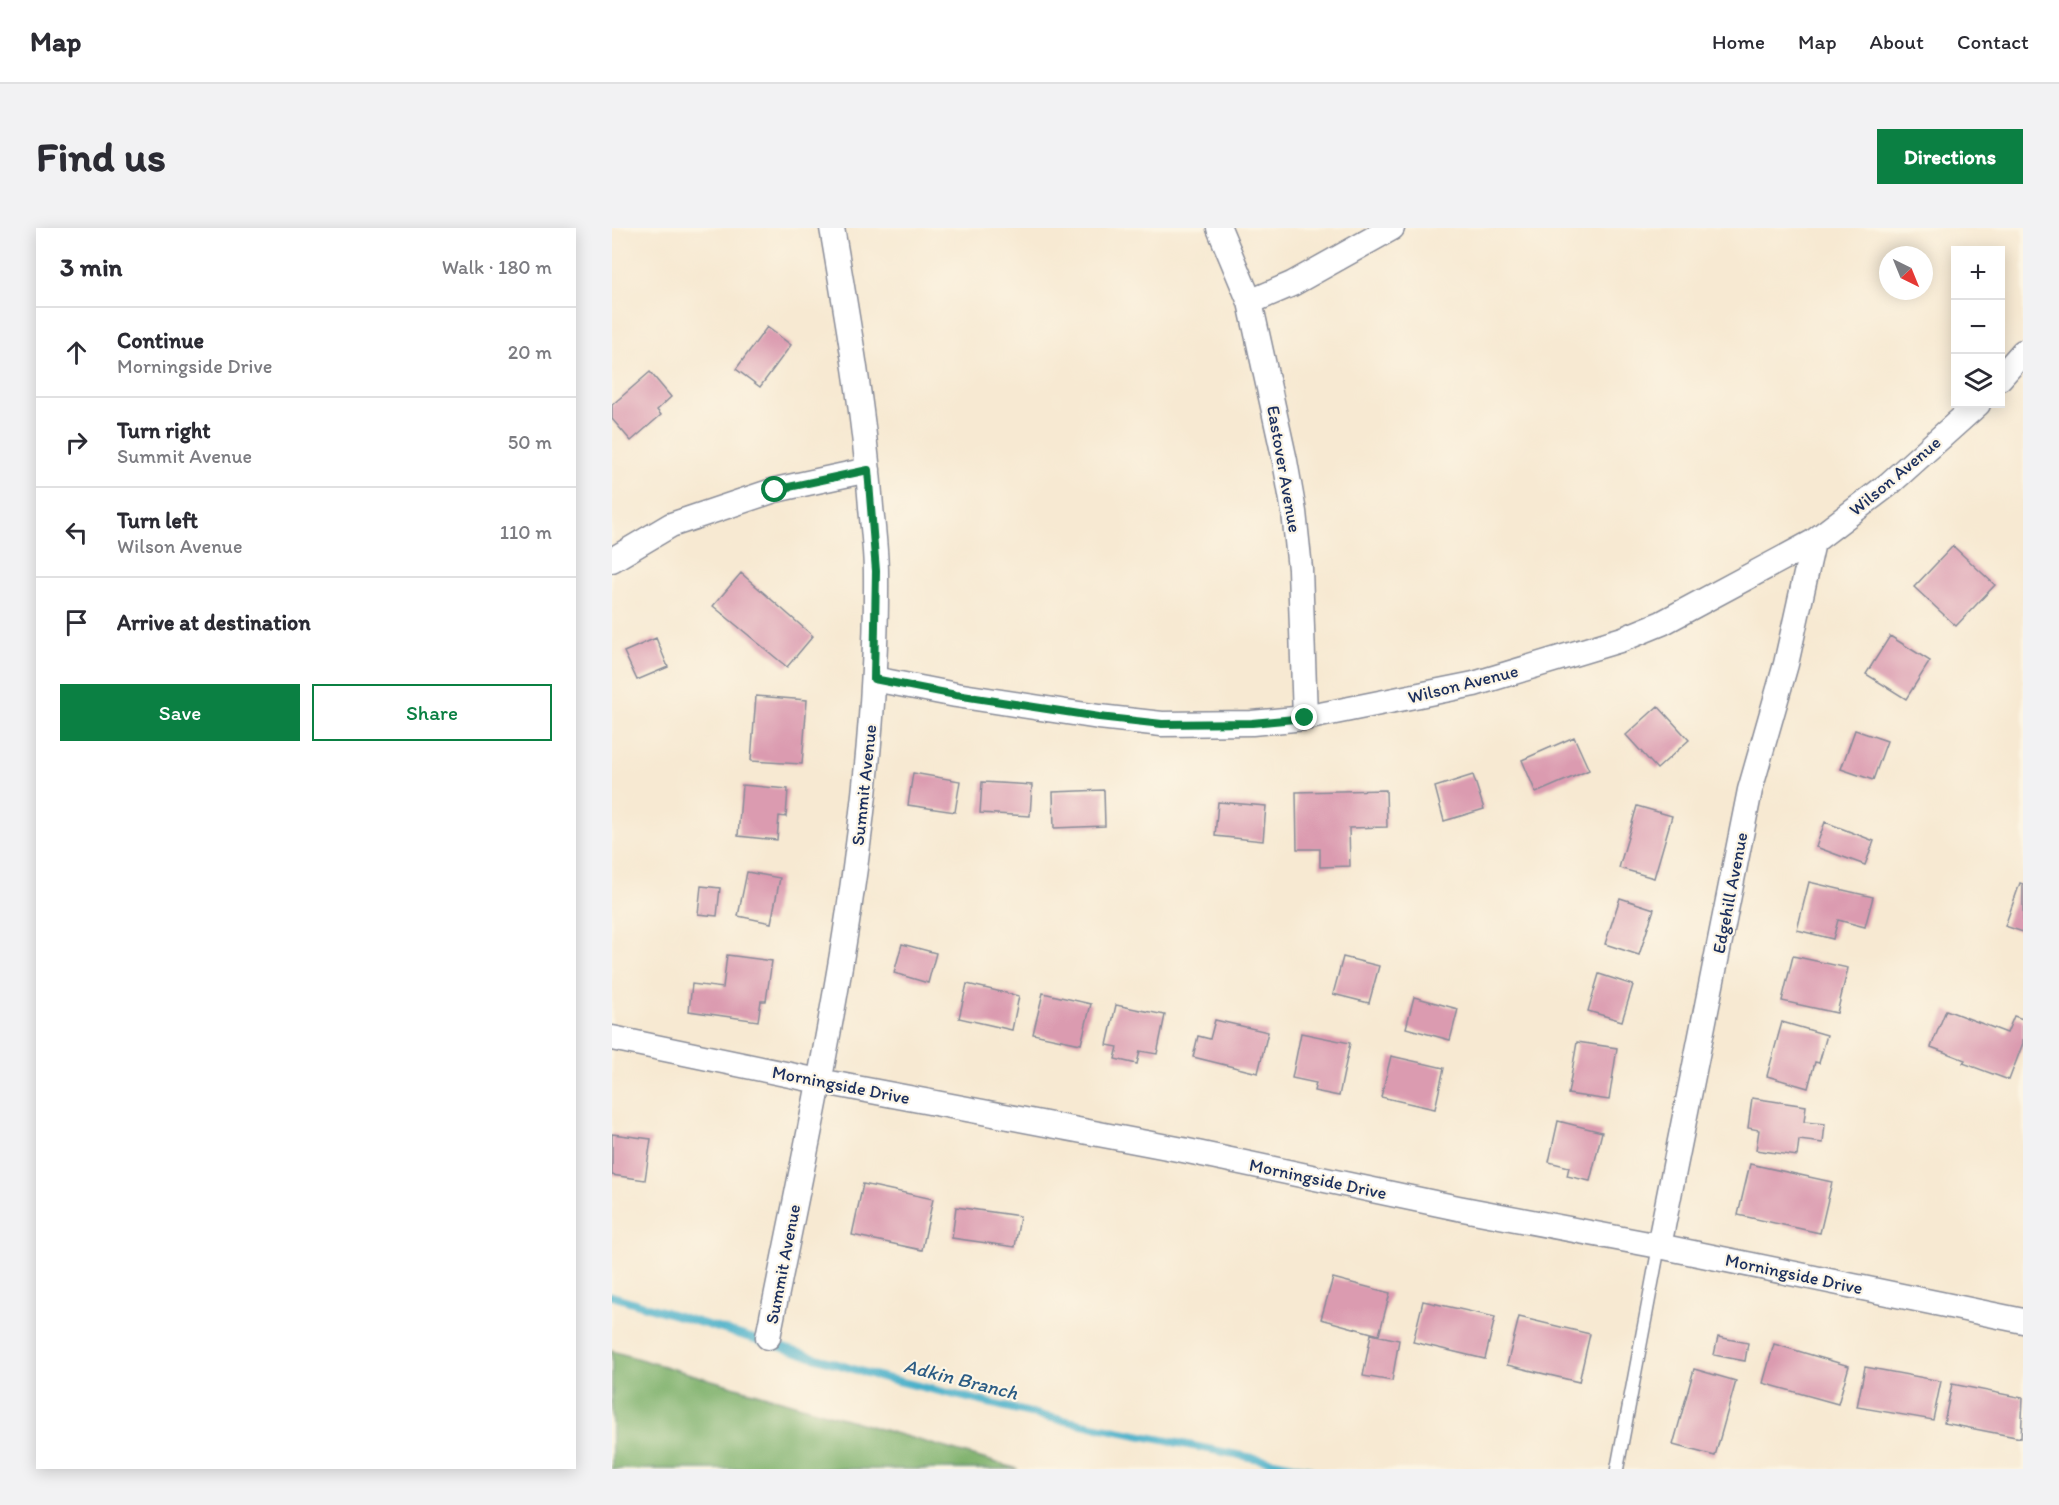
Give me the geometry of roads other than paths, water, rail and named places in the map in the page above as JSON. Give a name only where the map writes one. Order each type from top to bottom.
[{"type":"street","name":"Summit Avenue","points":[[768,1336],[819,1081],[854,874],[865,795],[874,679],[876,571],[868,470],[854,349],[832,228]]},
{"type":"street","name":"Eastover Avenue","points":[[1219,228],[1250,302],[1286,461],[1300,569],[1305,718]]},
{"type":"street","points":[[1250,302],[1292,284],[1392,228]]},
{"type":"street","points":[[2005,373],[2023,352]]},
{"type":"street","name":"Wilson Avenue","points":[[874,679],[956,695],[1099,717],[1162,724],[1252,723],[1305,718],[1474,684],[1623,639],[1662,623],[1813,542],[1889,484],[1974,408]]},
{"type":"street","points":[[612,560],[671,525],[775,490],[868,470]]},
{"type":"street","name":"Edgehill Avenue","points":[[1659,1246],[1750,790],[1786,664],[1813,542]]},
{"type":"street","name":"Morningside Drive","points":[[612,1038],[819,1081],[1183,1150],[1458,1208],[1659,1246],[2023,1321]]},
{"type":"lane","points":[[1617,1469],[1659,1246]]},
{"type":"waterway","name":"Adkin Branch","points":[[612,1296],[873,1375],[1047,1417],[1309,1469]]}]
